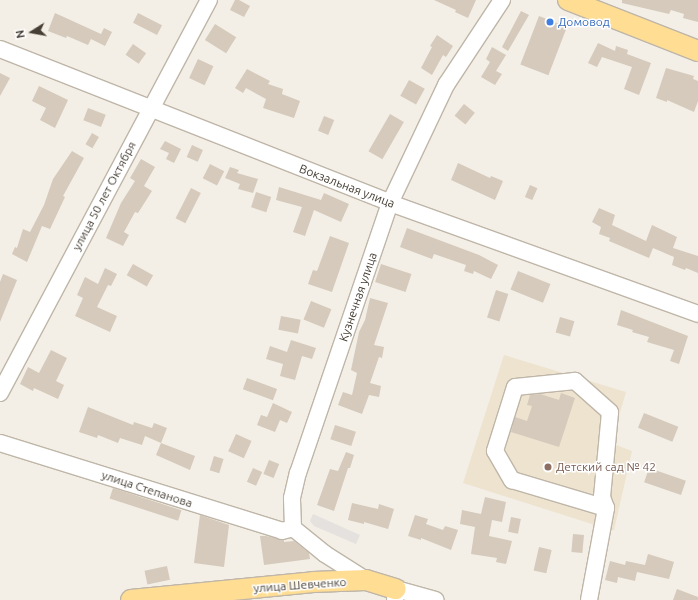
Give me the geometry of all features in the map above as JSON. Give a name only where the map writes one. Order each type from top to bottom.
[{"type":"main road","points":[[568,0],[698,51]]},
{"type":"main road","name":"улица Шевченко","points":[[131,600],[171,598],[313,582],[366,580],[396,594]]},
{"type":"street","name":"улица 50 лет Октября","points":[[0,393],[150,109],[210,0]]},
{"type":"street","name":"Кузнечная улица","points":[[293,528],[292,498],[298,473],[390,203],[446,85],[502,0]]},
{"type":"street","name":"Вокзальная улица","points":[[0,49],[390,203],[698,314]]},
{"type":"street","points":[[589,600],[606,508],[602,497],[610,412],[575,382],[515,387],[495,451],[512,480],[606,508]]},
{"type":"street","name":"улица Степанова","points":[[0,443],[282,531],[293,528]]},
{"type":"street","points":[[293,528],[325,554],[366,580]]},
{"type":"street","points":[[396,594],[436,600]]},
{"type":"shaded area","name":"Детский сад № 42","points":[[504,355],[626,392],[611,443],[632,451],[614,530],[610,531],[598,600],[596,600],[595,525],[463,483]]},
{"type":"shaded area","points":[[313,514],[360,535],[356,544],[314,526],[310,521]]},
{"type":"building","points":[[235,0],[239,0],[250,6],[244,17],[230,10]]},
{"type":"building","points":[[434,0],[476,0],[468,18],[455,12],[456,10]]},
{"type":"building","points":[[622,0],[698,0],[698,22],[683,18],[684,14],[671,10],[669,14],[622,3]]},
{"type":"building","points":[[521,11],[529,15],[508,51],[502,47]]},
{"type":"building","points":[[55,13],[101,34],[104,28],[112,32],[105,46],[91,39],[88,45],[67,36],[66,38],[48,31]]},
{"type":"building","points":[[138,13],[162,25],[157,35],[133,23]]},
{"type":"building","points":[[539,16],[567,27],[548,75],[520,65]]},
{"type":"building","points":[[215,24],[236,37],[226,53],[205,40]]},
{"type":"building","points":[[437,35],[453,46],[446,57],[443,55],[432,75],[421,68],[432,47],[430,46]]},
{"type":"building","points":[[598,43],[615,51],[616,46],[628,50],[627,54],[651,63],[639,95],[624,89],[632,67],[602,57],[597,67],[588,63]]},
{"type":"building","points":[[133,44],[146,53],[139,64],[126,55]]},
{"type":"building","points":[[492,47],[506,55],[496,71],[502,74],[495,85],[481,77],[490,62],[486,59]]},
{"type":"building","points":[[198,59],[213,66],[205,85],[189,78]]},
{"type":"building","points":[[666,68],[694,76],[693,79],[698,81],[698,101],[694,112],[667,100],[667,102],[656,98]]},
{"type":"building","points":[[247,69],[270,81],[268,84],[283,89],[282,94],[300,101],[294,118],[263,108],[266,99],[246,88],[243,93],[235,88]]},
{"type":"building","points":[[0,73],[10,78],[0,96]]},
{"type":"building","points":[[409,80],[425,89],[416,104],[400,96]]},
{"type":"building","points":[[39,86],[68,100],[55,128],[40,120],[46,108],[32,101]]},
{"type":"building","points":[[464,104],[475,113],[465,124],[455,116]]},
{"type":"building","points":[[88,108],[106,115],[101,127],[83,120]]},
{"type":"building","points":[[390,114],[404,122],[382,159],[368,151]]},
{"type":"building","points":[[324,116],[334,120],[328,135],[318,131]]},
{"type":"building","points":[[92,133],[99,137],[92,148],[86,144]]},
{"type":"building","points":[[165,141],[181,149],[174,163],[166,159],[169,153],[160,149]]},
{"type":"building","points":[[192,145],[203,150],[198,162],[187,157]]},
{"type":"building","points":[[72,151],[84,158],[63,196],[65,197],[50,229],[42,226],[27,262],[12,254],[15,247],[17,248],[23,229],[30,232],[44,205],[53,179]]},
{"type":"building","points":[[141,159],[155,167],[144,186],[152,191],[138,213],[135,212],[124,232],[129,235],[123,246],[106,238],[121,203],[135,181],[130,178]]},
{"type":"building","points":[[458,163],[490,178],[491,176],[503,181],[495,200],[451,180]]},
{"type":"building","points":[[210,164],[224,171],[217,186],[203,178]]},
{"type":"building","points":[[230,167],[239,170],[237,173],[258,179],[253,193],[238,189],[240,184],[225,178]]},
{"type":"building","points":[[530,185],[537,188],[532,200],[525,197]]},
{"type":"building","points":[[279,187],[321,200],[324,193],[349,204],[341,222],[314,210],[305,236],[293,232],[302,207],[276,200]]},
{"type":"building","points":[[191,188],[201,193],[185,223],[176,218]]},
{"type":"building","points":[[256,192],[271,197],[266,212],[251,207]]},
{"type":"building","points":[[599,208],[615,215],[612,225],[646,241],[652,225],[677,237],[673,248],[698,256],[698,273],[686,268],[685,270],[672,265],[674,257],[653,248],[649,258],[609,241],[610,238],[599,234],[601,227],[592,222]]},
{"type":"building","points":[[407,228],[479,255],[498,265],[491,279],[474,271],[473,274],[464,271],[466,265],[434,254],[432,259],[400,247]]},
{"type":"building","points":[[330,236],[349,243],[332,292],[308,284],[313,270],[317,271]]},
{"type":"building","points":[[133,264],[153,275],[147,287],[127,275]]},
{"type":"building","points":[[381,264],[411,274],[406,292],[375,282]]},
{"type":"building","points":[[105,268],[117,274],[111,286],[108,285],[97,307],[117,316],[110,332],[75,316],[83,298],[77,295],[85,277],[98,284]]},
{"type":"building","points":[[518,271],[550,284],[543,303],[511,290]]},
{"type":"building","points":[[3,274],[17,280],[0,322],[0,282]]},
{"type":"building","points":[[496,290],[508,294],[499,322],[487,318]]},
{"type":"building","points":[[370,298],[388,303],[374,345],[384,347],[382,358],[379,357],[370,383],[381,386],[379,397],[369,395],[362,414],[338,405],[343,392],[352,395],[357,373],[351,370],[359,332],[365,320]]},
{"type":"building","points":[[311,301],[331,309],[324,328],[304,320]]},
{"type":"building","points":[[621,310],[688,336],[679,364],[670,361],[674,350],[647,342],[649,337],[632,332],[633,330],[617,325]]},
{"type":"building","points":[[281,316],[301,320],[298,334],[278,330]]},
{"type":"building","points":[[560,317],[574,321],[570,337],[556,332]]},
{"type":"building","points":[[291,340],[316,348],[312,359],[302,356],[295,380],[280,376],[283,364],[266,359],[270,346],[287,352]]},
{"type":"building","points":[[51,350],[67,358],[56,381],[64,385],[58,399],[34,388],[33,391],[20,384],[28,367],[39,373]]},
{"type":"building","points":[[247,378],[277,389],[273,400],[243,389]]},
{"type":"building","points":[[561,393],[575,398],[559,447],[511,432],[515,417],[527,421],[532,406],[527,405],[530,395],[540,394],[559,400]]},
{"type":"building","points":[[273,403],[292,412],[287,423],[280,420],[275,432],[257,425],[261,415],[267,417]]},
{"type":"building","points":[[88,407],[133,425],[134,422],[152,428],[154,423],[167,428],[161,443],[145,436],[142,445],[120,438],[118,443],[98,435],[97,438],[79,432]]},
{"type":"building","points":[[644,413],[678,427],[672,442],[638,428]]},
{"type":"building","points":[[335,425],[356,432],[351,446],[330,439]]},
{"type":"building","points":[[236,434],[252,441],[244,458],[228,451]]},
{"type":"building","points":[[161,443],[195,456],[190,470],[156,455]]},
{"type":"building","points":[[346,452],[354,455],[350,468],[348,468],[334,511],[317,505],[330,469],[338,471]]},
{"type":"building","points":[[214,456],[224,459],[219,473],[210,470]]},
{"type":"building","points":[[269,460],[279,464],[274,478],[263,474]]},
{"type":"building","points":[[253,468],[262,472],[256,486],[247,482]]},
{"type":"building","points":[[649,468],[686,481],[681,495],[644,482]]},
{"type":"building","points":[[113,488],[181,510],[178,521],[110,498]]},
{"type":"building","points":[[485,497],[506,502],[502,522],[492,520],[489,536],[512,541],[506,564],[496,562],[497,558],[471,554],[475,527],[460,524],[462,510],[481,514]]},
{"type":"building","points":[[352,503],[378,509],[379,504],[394,509],[388,529],[364,522],[364,524],[348,520]]},
{"type":"building","points":[[200,515],[229,525],[224,567],[194,563]]},
{"type":"building","points":[[415,515],[428,519],[426,524],[443,530],[445,526],[458,530],[451,550],[421,538],[421,540],[408,536]]},
{"type":"building","points":[[511,517],[521,519],[518,534],[508,532]]},
{"type":"building","points":[[573,534],[584,535],[582,553],[571,552]]},
{"type":"building","points":[[260,536],[284,540],[284,542],[294,541],[309,553],[310,559],[264,565]]},
{"type":"building","points":[[539,547],[552,550],[546,573],[534,570]]},
{"type":"building","points":[[648,554],[674,562],[669,579],[637,572],[635,581],[618,577],[617,583],[605,580],[610,561],[625,565],[626,561],[645,565]]},
{"type":"building","points":[[167,566],[170,580],[147,584],[145,571]]},
{"type":"building","points":[[677,589],[698,597],[698,600],[673,600]]},
{"type":"place","name":"Домовод","points":[[550,22]]},
{"type":"place","name":"Детский сад № 42","points":[[548,467]]}]
